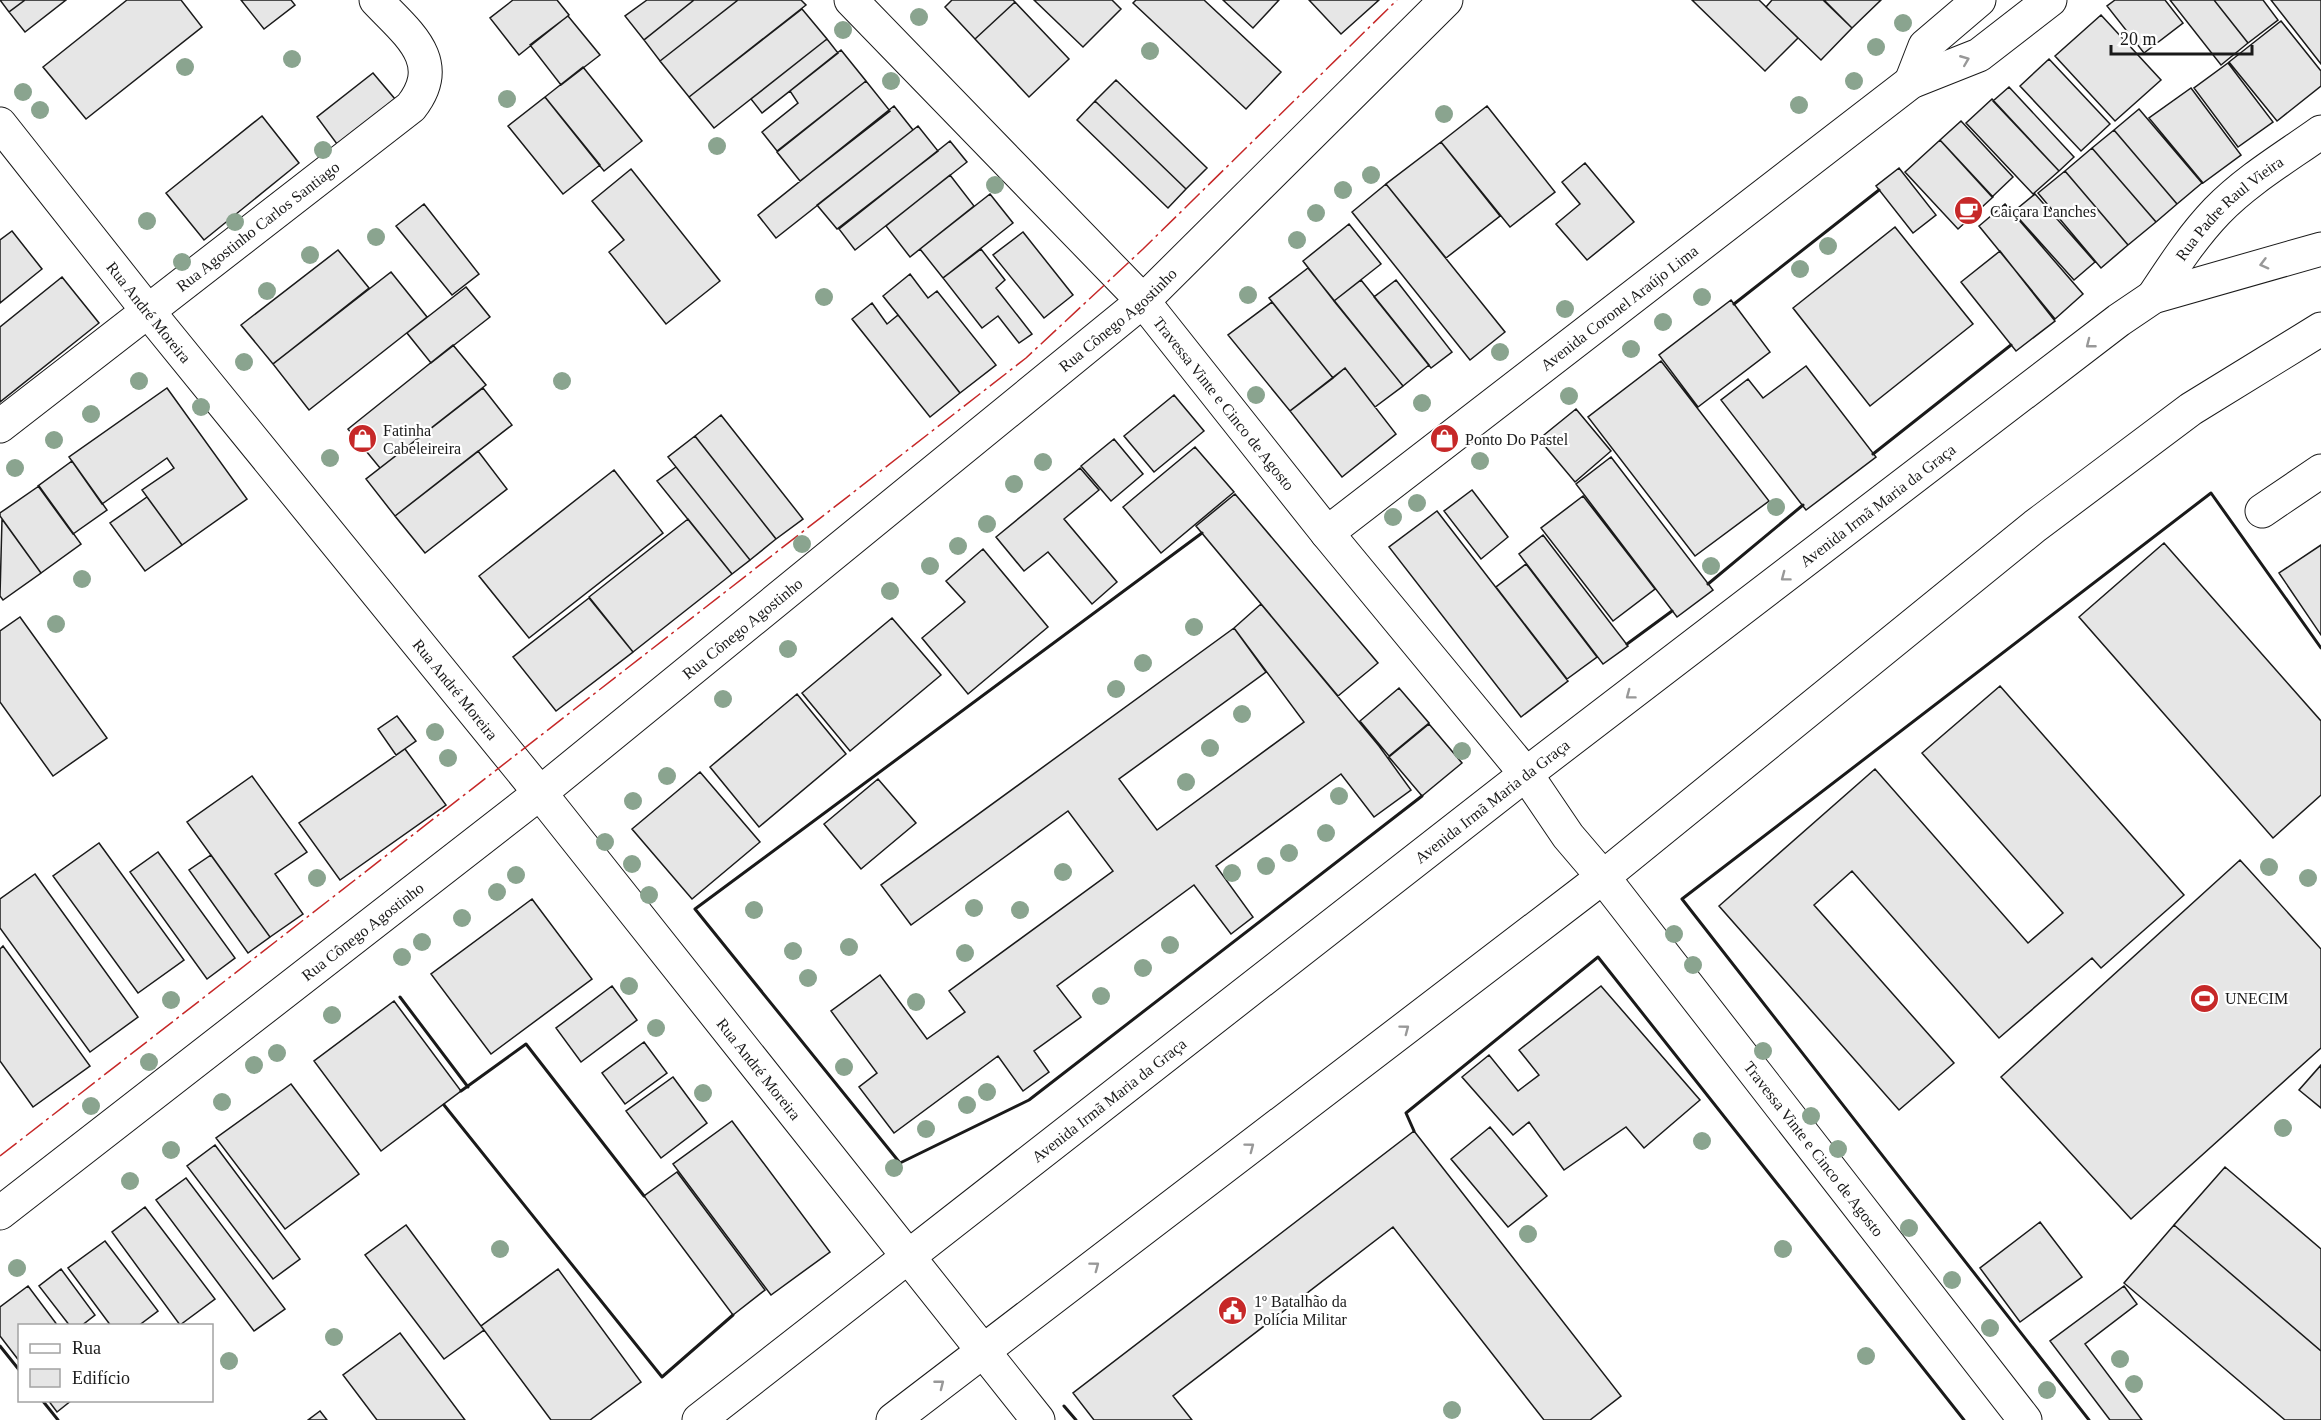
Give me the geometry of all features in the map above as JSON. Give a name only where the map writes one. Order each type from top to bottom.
[{"type":"street","name":"Rua Agostinho Carlos Santiago","points":[[0,426],[411,107],[422,93],[425,82],[420,46],[376,0]]},
{"type":"street","name":"Travessa Vinte e Cinco de Agosto","points":[[851,0],[1143,301],[1326,534],[1526,774],[1568,836],[2025,1420]]},
{"type":"street","name":"Rua Cônego Agostinho","points":[[0,1213],[540,793],[1143,301],[1446,0]]},
{"type":"street","points":[[1911,82],[1925,46],[1979,0]]},
{"type":"street","name":"Avenida Coronel Araújo Lima","points":[[1326,534],[1911,82],[1979,55],[2050,0]]},
{"type":"street","name":"Rua André Moreira","points":[[0,124],[147,310],[540,793],[985,1350]]},
{"type":"street","name":"Rua Padre Raul Vieira","points":[[2153,297],[2185,249],[2218,211],[2254,180],[2321,132]]},
{"type":"street","name":"Avenida Irmã Maria da Graça","points":[[699,1420],[911,1257],[1526,774],[2153,297],[2321,249]]},
{"type":"street","points":[[893,1420],[1603,878],[2035,526],[2191,409],[2321,329]]},
{"type":"street","points":[[2262,511],[2321,471]]},
{"type":"street","points":[[985,1350],[1038,1420]]},
{"type":"building","points":[[0,0],[25,0],[9,12]]},
{"type":"building","points":[[25,0],[66,0],[25,32],[9,12]]},
{"type":"building","points":[[127,0],[181,0],[202,27],[86,119],[43,67]]},
{"type":"building","points":[[241,0],[291,0],[295,5],[264,29]]},
{"type":"building","points":[[513,0],[557,0],[569,15],[519,55],[490,18]]},
{"type":"building","points":[[647,0],[694,0],[644,40],[625,16]]},
{"type":"building","points":[[694,0],[738,0],[660,61],[644,40]]},
{"type":"building","points":[[738,0],[801,0],[806,5],[689,97],[660,61]]},
{"type":"building","points":[[952,0],[1013,0],[1015,2],[975,39],[945,7]]},
{"type":"building","points":[[1034,0],[1112,0],[1121,9],[1083,47]]},
{"type":"building","points":[[1136,0],[1204,0],[1281,72],[1246,109],[1133,3]]},
{"type":"building","points":[[1223,0],[1279,0],[1253,28]]},
{"type":"building","points":[[1309,0],[1379,0],[1341,34]]},
{"type":"building","points":[[1692,0],[1759,0],[1798,38],[1765,71]]},
{"type":"building","points":[[1772,0],[1823,0],[1852,28],[1821,60],[1766,7]]},
{"type":"building","points":[[1824,0],[1881,0],[1852,28]]},
{"type":"building","points":[[2115,0],[2165,0],[2183,23],[2144,53],[2107,6]]},
{"type":"building","points":[[2170,0],[2214,0],[2248,43],[2221,65]]},
{"type":"building","points":[[2214,0],[2263,0],[2278,20],[2248,43]]},
{"type":"building","points":[[2271,0],[2321,0],[2321,64]]},
{"type":"building","points":[[1015,2],[1069,59],[1029,97],[975,39]]},
{"type":"building","points":[[802,9],[827,39],[714,128],[689,97]]},
{"type":"building","points":[[2101,15],[2161,80],[2115,121],[2055,56]]},
{"type":"building","points":[[568,16],[600,55],[561,85],[530,45]]},
{"type":"building","points":[[2281,21],[2321,71],[2321,86],[2277,121],[2229,62]]},
{"type":"building","points":[[827,39],[838,53],[762,113],[751,99]]},
{"type":"building","points":[[841,50],[866,81],[777,151],[762,132],[798,103],[790,91]]},
{"type":"building","points":[[2049,59],[2110,124],[2081,151],[2020,86]]},
{"type":"building","points":[[2228,63],[2273,122],[2238,147],[2194,88]]},
{"type":"building","points":[[583,67],[642,141],[604,171],[545,97]]},
{"type":"building","points":[[373,73],[395,99],[337,144],[317,117]]},
{"type":"building","points":[[1116,80],[1207,168],[1186,189],[1095,101]]},
{"type":"building","points":[[866,81],[890,111],[800,181],[777,152]]},
{"type":"building","points":[[2009,87],[2074,157],[2059,171],[1993,101]]},
{"type":"building","points":[[2191,88],[2241,155],[2203,183],[2149,118]]},
{"type":"building","points":[[545,97],[600,165],[563,194],[508,126]]},
{"type":"building","points":[[1992,99],[2059,171],[2033,194],[1966,123]]},
{"type":"building","points":[[1095,101],[1186,189],[1168,208],[1077,120]]},
{"type":"building","points":[[894,106],[913,130],[776,238],[758,215]]},
{"type":"building","points":[[1487,106],[1555,192],[1510,227],[1441,142]]},
{"type":"building","points":[[2139,109],[2202,183],[2177,204],[2114,130]]},
{"type":"building","points":[[262,116],[299,163],[204,240],[166,193]]},
{"type":"building","points":[[1961,121],[2013,177],[1992,197],[1940,140]]},
{"type":"building","points":[[918,126],[938,151],[837,229],[817,205]]},
{"type":"building","points":[[2114,130],[2177,204],[2156,222],[2092,148]]},
{"type":"building","points":[[1940,140],[1993,197],[1958,229],[1905,172]]},
{"type":"building","points":[[950,141],[967,162],[855,250],[839,229]]},
{"type":"building","points":[[1441,142],[1500,216],[1446,258],[1386,184]]},
{"type":"building","points":[[2092,148],[2156,222],[2128,245],[2065,171]]},
{"type":"building","points":[[1585,163],[1634,222],[1587,260],[1556,224],[1580,204],[1562,182]]},
{"type":"building","points":[[1899,168],[1936,215],[1913,233],[1876,186]]},
{"type":"building","points":[[631,169],[720,281],[666,324],[609,252],[624,240],[592,201]]},
{"type":"building","points":[[2065,171],[2128,245],[2101,268],[2038,193]]},
{"type":"building","points":[[950,175],[974,206],[910,257],[886,226]]},
{"type":"building","points":[[1386,184],[1505,332],[1470,360],[1352,212]]},
{"type":"building","points":[[990,194],[1013,223],[943,278],[920,249]]},
{"type":"building","points":[[2035,194],[2095,262],[2074,280],[2013,212]]},
{"type":"building","points":[[424,204],[479,274],[452,295],[396,226]]},
{"type":"building","points":[[2005,204],[2083,294],[2055,319],[1979,226]]},
{"type":"building","points":[[1349,224],[1381,264],[1334,301],[1303,261]]},
{"type":"building","points":[[1895,227],[1973,324],[1870,406],[1793,308]]},
{"type":"building","points":[[12,231],[42,269],[0,303],[0,240]]},
{"type":"building","points":[[1023,232],[1073,295],[1044,318],[993,255]]},
{"type":"building","points":[[981,249],[1005,280],[996,288],[1032,334],[1019,343],[998,316],[982,328],[943,278]]},
{"type":"building","points":[[338,250],[369,288],[273,364],[241,325]]},
{"type":"building","points":[[2000,251],[2055,321],[2016,351],[1961,282]]},
{"type":"building","points":[[1308,268],[1403,386],[1375,407],[1345,368],[1333,378],[1269,298]]},
{"type":"building","points":[[391,272],[427,317],[309,410],[273,364]]},
{"type":"building","points":[[910,274],[928,298],[937,291],[996,365],[960,393],[883,296]]},
{"type":"building","points":[[62,277],[99,323],[0,402],[0,327]]},
{"type":"building","points":[[1361,280],[1429,365],[1403,386],[1334,301]]},
{"type":"building","points":[[1396,280],[1452,352],[1431,368],[1374,297]]},
{"type":"building","points":[[466,287],[490,317],[431,363],[407,333]]},
{"type":"building","points":[[1731,300],[1770,352],[1698,407],[1659,355]]},
{"type":"building","points":[[1272,302],[1333,378],[1290,411],[1228,335]]},
{"type":"building","points":[[872,303],[887,324],[898,315],[960,393],[930,417],[852,319]]},
{"type":"building","points":[[453,345],[486,385],[380,468],[348,429]]},
{"type":"building","points":[[1661,361],[1769,501],[1695,556],[1588,417]]},
{"type":"building","points":[[1806,366],[1876,457],[1806,510],[1721,400],[1748,379],[1763,398]]},
{"type":"building","points":[[1345,368],[1396,434],[1342,477],[1290,411]]},
{"type":"building","points":[[167,388],[247,499],[182,545],[142,490],[174,468],[167,458],[102,504],[69,457]]},
{"type":"building","points":[[483,388],[512,425],[395,516],[366,479]]},
{"type":"building","points":[[1174,395],[1204,431],[1154,472],[1124,436]]},
{"type":"building","points":[[1576,409],[1611,451],[1575,482],[1539,439]]},
{"type":"building","points":[[721,415],[803,519],[776,539],[695,436]]},
{"type":"building","points":[[695,436],[776,539],[750,560],[668,457]]},
{"type":"building","points":[[1114,439],[1143,474],[1111,501],[1081,466]]},
{"type":"building","points":[[1195,447],[1234,492],[1161,553],[1123,507]]},
{"type":"building","points":[[478,451],[507,489],[425,553],[395,516]]},
{"type":"building","points":[[1611,457],[1713,590],[1677,617],[1576,484]]},
{"type":"building","points":[[72,461],[107,510],[73,534],[38,486]]},
{"type":"building","points":[[676,467],[750,560],[732,574],[657,481]]},
{"type":"building","points":[[1080,468],[1099,490],[1064,519],[1117,582],[1092,604],[1048,552],[1024,571],[996,537]]},
{"type":"building","points":[[614,470],[663,533],[529,638],[479,576]]},
{"type":"building","points":[[39,486],[81,544],[41,573],[0,516],[0,513]]},
{"type":"building","points":[[1472,490],[1508,537],[1481,559],[1444,511]]},
{"type":"building","points":[[1235,494],[1378,663],[1338,696],[1196,526]]},
{"type":"building","points":[[1583,496],[1655,589],[1613,621],[1541,528]]},
{"type":"building","points":[[147,497],[182,545],[145,571],[110,523]]},
{"type":"building","points":[[1437,511],[1568,681],[1521,717],[1389,547]]},
{"type":"building","points":[[2,519],[41,573],[3,600],[0,596]]},
{"type":"building","points":[[688,519],[732,574],[633,652],[589,597]]},
{"type":"building","points":[[1543,535],[1628,646],[1603,664],[1519,554]]},
{"type":"building","points":[[2164,543],[2321,721],[2321,795],[2273,838],[2079,617]]},
{"type":"building","points":[[2321,545],[2321,635],[2279,573]]},
{"type":"building","points":[[983,549],[1048,627],[968,694],[922,638],[965,602],[946,581]]},
{"type":"building","points":[[1526,564],[1597,657],[1567,679],[1496,587]]},
{"type":"building","points":[[589,598],[633,652],[556,711],[513,657]]},
{"type":"building","points":[[1261,604],[1379,746],[1411,790],[1374,817],[1341,774],[1216,866],[1253,917],[1231,934],[1194,885],[1057,986],[1081,1017],[1034,1051],[1049,1072],[1023,1091],[998,1056],[894,1133],[859,1087],[877,1073],[831,1011],[880,975],[927,1039],[965,1012],[949,991],[1113,871],[1068,811],[911,925],[881,885],[1234,628]],"holes":[[[1234,628],[1304,722],[1157,830],[1119,779],[1266,672]]]},
{"type":"building","points":[[20,617],[107,738],[53,776],[0,702],[0,631]]},
{"type":"building","points":[[892,618],[941,675],[850,751],[802,693]]},
{"type":"building","points":[[2000,686],[2184,895],[2101,968],[2092,958],[1999,1038],[1852,871],[1814,905],[1954,1063],[1899,1110],[1719,906],[1875,769],[2028,943],[2063,913],[1922,753]]},
{"type":"building","points":[[1399,688],[1429,723],[1389,756],[1360,721]]},
{"type":"building","points":[[797,694],[846,754],[759,827],[710,767]]},
{"type":"building","points":[[397,716],[416,741],[396,755],[378,729]]},
{"type":"building","points":[[1429,724],[1462,763],[1422,796],[1389,757]]},
{"type":"building","points":[[405,749],[446,805],[340,880],[299,823]]},
{"type":"building","points":[[700,772],[760,842],[692,899],[632,829]]},
{"type":"building","points":[[252,776],[307,852],[275,874],[303,914],[270,937],[187,822]]},
{"type":"building","points":[[878,779],[916,823],[861,869],[824,824]]},
{"type":"building","points":[[99,843],[184,960],[138,993],[53,876]]},
{"type":"building","points":[[158,852],[235,958],[207,979],[130,872]]},
{"type":"building","points":[[211,855],[270,937],[248,953],[189,870]]},
{"type":"building","name":"UNECIM","points":[[2240,860],[2321,949],[2321,1048],[2131,1219],[2001,1077]]},
{"type":"building","points":[[35,874],[138,1017],[90,1052],[0,928],[0,899]]},
{"type":"building","points":[[532,899],[592,979],[491,1054],[431,974]]},
{"type":"building","points":[[3,946],[90,1066],[33,1107],[0,1061],[0,949]]},
{"type":"building","points":[[612,986],[637,1020],[581,1062],[556,1028]]},
{"type":"building","points":[[1601,986],[1700,1100],[1644,1148],[1626,1127],[1564,1170],[1529,1122],[1513,1135],[1462,1077],[1489,1055],[1518,1091],[1539,1075],[1519,1050]]},
{"type":"building","points":[[394,1001],[461,1091],[381,1151],[314,1061]]},
{"type":"building","points":[[644,1042],[667,1073],[625,1104],[602,1073]]},
{"type":"building","points":[[2321,1065],[2321,1108],[2299,1090]]},
{"type":"building","points":[[673,1077],[707,1123],[661,1158],[626,1111]]},
{"type":"building","points":[[291,1084],[359,1174],[285,1229],[216,1138]]},
{"type":"building","points":[[732,1121],[830,1252],[771,1295],[673,1164]]},
{"type":"building","points":[[1490,1127],[1547,1196],[1508,1227],[1451,1159]]},
{"type":"building","name":"1º Batalhão da Polícia Militar","points":[[1414,1131],[1621,1396],[1590,1420],[1544,1420],[1393,1227],[1173,1396],[1192,1420],[1094,1420],[1073,1393]]},
{"type":"building","points":[[215,1145],[300,1259],[273,1279],[187,1166]]},
{"type":"building","points":[[2225,1167],[2321,1249],[2321,1351],[2174,1225]]},
{"type":"building","points":[[677,1172],[765,1290],[733,1315],[644,1196]]},
{"type":"building","points":[[186,1178],[285,1309],[254,1331],[156,1200]]},
{"type":"building","points":[[145,1207],[215,1299],[179,1324],[112,1232]]},
{"type":"building","points":[[2040,1222],[2082,1277],[2020,1322],[1980,1268]]},
{"type":"building","points":[[406,1225],[484,1330],[444,1359],[365,1255]]},
{"type":"building","points":[[2174,1225],[2321,1351],[2321,1420],[2285,1420],[2124,1283]]},
{"type":"building","points":[[105,1241],[158,1311],[141,1324],[110,1324],[68,1268]]},
{"type":"building","points":[[61,1269],[95,1315],[84,1324],[68,1324],[39,1286]]},
{"type":"building","points":[[558,1269],[641,1382],[590,1420],[551,1420],[481,1326]]},
{"type":"building","points":[[28,1286],[56,1324],[18,1324],[18,1359],[0,1336],[0,1307]]},
{"type":"building","points":[[2124,1286],[2137,1304],[2085,1344],[2142,1420],[2110,1420],[2050,1341]]},
{"type":"building","points":[[400,1333],[465,1420],[377,1420],[343,1375]]},
{"type":"building","points":[[50,1402],[70,1402],[57,1412]]},
{"type":"building","points":[[320,1411],[327,1420],[308,1420]]},
{"type":"wall","points":[[1734,304],[1879,190]]},
{"type":"wall","points":[[1873,454],[2011,345]]},
{"type":"wall","points":[[2089,1420],[1682,899],[2211,493],[2321,648]]},
{"type":"wall","points":[[1708,584],[1803,505]]},
{"type":"wall","points":[[1202,533],[695,909],[900,1163],[1029,1100],[1422,796]]},
{"type":"wall","points":[[1627,644],[1672,611]]},
{"type":"wall","points":[[1414,1131],[1406,1113],[1598,957],[1964,1420]]},
{"type":"wall","points":[[400,997],[468,1087]]},
{"type":"wall","points":[[461,1091],[526,1044],[644,1196]]},
{"type":"wall","points":[[444,1105],[662,1377],[733,1315]]},
{"type":"wall","points":[[0,1346],[18,1368]]},
{"type":"wall","points":[[44,1402],[58,1420]]},
{"type":"wall","points":[[1064,1406],[1076,1420]]},
{"type":"power","points":[[0,1156],[1026,358],[1143,249],[1397,0]]},
{"type":"place","name":"Caiçara Lanches","points":[[1969,211]]},
{"type":"place","name":"Fatinha Cabeleireira","points":[[362,439]]},
{"type":"place","name":"Ponto Do Pastel","points":[[1444,439]]},
{"type":"place","name":"UNECIM","points":[[2204,998]]},
{"type":"place","name":"1º Batalhão da Polícia Militar","points":[[1233,1310]]}]
